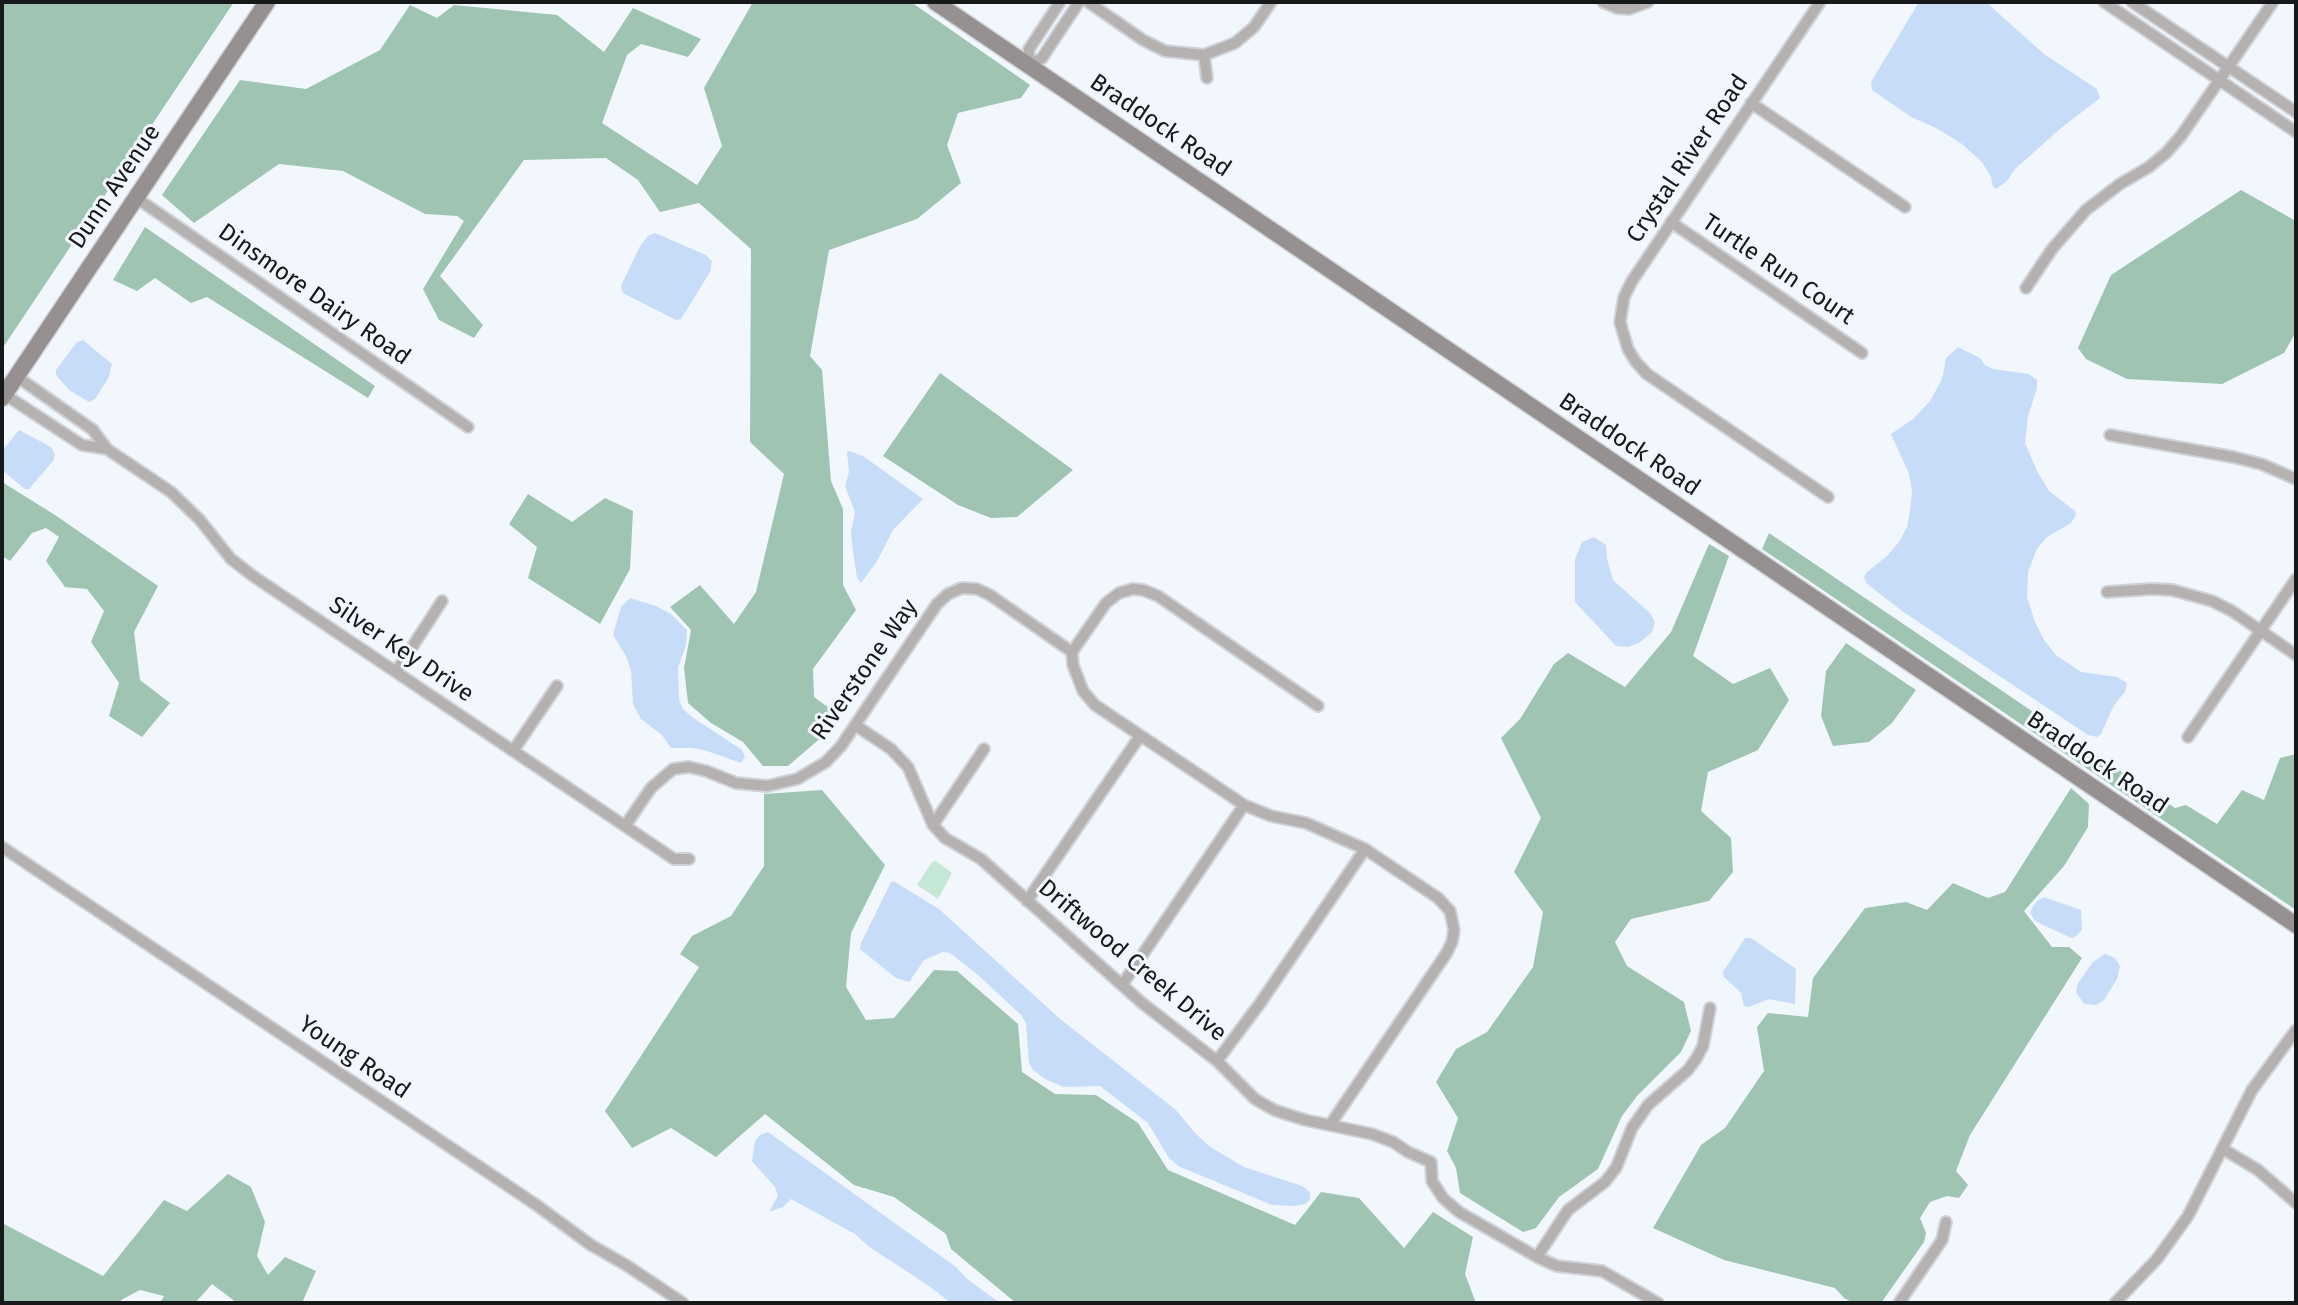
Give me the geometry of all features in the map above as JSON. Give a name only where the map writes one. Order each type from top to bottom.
[{"type":"street","name":"Dunn Avenue","points":[[3,396],[267,2]]},
{"type":"street","name":"Braddock Road","points":[[935,2],[2296,925]]},
{"type":"street","points":[[1028,65],[1029,49],[1060,2]]},
{"type":"street","points":[[1028,65],[1042,58],[1079,2]]},
{"type":"street","points":[[1088,2],[1143,40],[1165,51],[1203,55],[1235,43],[1254,27],[1270,2]]},
{"type":"street","points":[[1603,2],[1616,8],[1629,9],[1647,2]]},
{"type":"street","name":"Crystal River Road","points":[[1820,2],[1632,281],[1624,297],[1620,322],[1628,349],[1647,374],[1828,497]]},
{"type":"street","points":[[2104,2],[2296,132]]},
{"type":"street","points":[[2132,2],[2296,112]]},
{"type":"street","points":[[2026,288],[2052,249],[2086,210],[2166,153],[2181,136],[2273,2]]},
{"type":"street","points":[[1203,55],[1207,78]]},
{"type":"street","points":[[1751,103],[1905,207]]},
{"type":"street","name":"Dinsmore Dairy Road","points":[[135,197],[468,427]]},
{"type":"street","name":"Turtle Run Court","points":[[1671,222],[1862,352]]},
{"type":"street","name":"Silver Key Drive","points":[[16,376],[93,430],[107,449],[171,492],[200,520],[231,559],[674,859],[689,859]]},
{"type":"street","name":"Silver Key Drive","points":[[3,396],[82,444],[107,449]]},
{"type":"street","points":[[2110,435],[2233,457],[2261,464],[2296,478]]},
{"type":"street","points":[[2188,737],[2296,579]]},
{"type":"street","name":"Riverstone Way","points":[[625,826],[651,788],[673,769],[689,767],[736,783],[767,786],[797,779],[826,762],[841,746],[937,604],[963,582],[990,595],[1072,652]]},
{"type":"street","points":[[1318,706],[1158,596],[1133,583],[1106,603],[1072,652],[1073,665],[1083,691],[1095,705],[1140,736],[1244,805],[1271,816],[1307,823],[1365,849],[1438,898],[1450,911],[1459,929],[1446,954],[1330,1125]]},
{"type":"street","points":[[2107,592],[2152,589],[2191,594],[2232,611],[2296,655]]},
{"type":"street","points":[[396,672],[442,601]]},
{"type":"street","points":[[513,751],[557,686]]},
{"type":"street","name":"Driftwood Creek Drive","points":[[855,724],[891,749],[908,766],[933,825],[945,838],[981,859],[1122,985],[1217,1061],[1255,1099],[1294,1117],[1372,1134],[1431,1162],[1432,1181],[1443,1198],[1460,1212],[1536,1257]]},
{"type":"street","points":[[1027,901],[1140,736]]},
{"type":"street","points":[[933,825],[984,749]]},
{"type":"street","points":[[1122,985],[1244,805]]},
{"type":"street","name":"Young Road","points":[[2,847],[535,1204],[591,1245],[683,1303]]},
{"type":"street","points":[[1217,1061],[1261,1002],[1365,849]]},
{"type":"street","points":[[1658,1303],[1602,1271],[1557,1266],[1536,1257],[1568,1210],[1594,1193],[1611,1175],[1632,1128],[1648,1105],[1688,1070],[1696,1059],[1703,1046],[1710,1008]]},
{"type":"street","points":[[2115,1303],[2137,1282],[2173,1239],[2200,1195],[2252,1090],[2296,1030]]},
{"type":"street","points":[[2223,1149],[2258,1170],[2296,1203]]},
{"type":"street","points":[[1899,1303],[1941,1240],[1945,1222]]},
{"type":"green space","points":[[2,2],[234,2],[2,349]]},
{"type":"green space","points":[[753,2],[911,2],[1030,85],[1021,98],[958,113],[947,145],[961,183],[917,219],[829,250],[810,356],[822,370],[831,481],[843,509],[843,585],[856,610],[813,669],[814,697],[836,713],[823,736],[788,766],[763,766],[743,742],[711,723],[688,703],[684,668],[691,630],[670,607],[700,585],[734,624],[756,592],[784,474],[750,442],[751,249],[699,203],[660,212],[638,180],[606,158],[524,160],[440,276],[483,325],[474,338],[439,320],[423,289],[464,221],[457,216],[425,214],[343,171],[279,164],[194,223],[162,195],[240,80],[306,89],[380,50],[410,5],[437,18],[454,5],[557,15],[604,52],[633,8],[701,39],[688,57],[641,44],[627,55],[602,123],[697,185],[722,146],[704,88]]},
{"type":"green space","points":[[2241,190],[2296,221],[2296,332],[2284,353],[2222,384],[2127,379],[2086,359],[2078,348],[2111,275]]},
{"type":"green space","points":[[145,227],[375,386],[368,398],[207,297],[191,303],[155,278],[137,291],[113,280]]},
{"type":"green space","points":[[940,373],[1073,470],[1017,517],[991,518],[958,505],[883,456]]},
{"type":"green space","points":[[2,482],[158,586],[134,632],[140,680],[170,703],[142,737],[109,716],[119,683],[91,642],[104,611],[87,589],[65,587],[46,561],[59,537],[46,528],[32,533],[10,561],[2,556]]},
{"type":"green space","points":[[528,494],[572,522],[605,498],[633,511],[630,569],[600,624],[528,578],[537,547],[509,524]]},
{"type":"green space","points":[[1769,533],[2175,808],[2186,805],[2217,824],[2242,790],[2264,800],[2280,758],[2296,754],[2296,910],[1762,549]]},
{"type":"green space","points":[[1709,544],[1729,556],[1693,656],[1733,684],[1770,668],[1789,700],[1758,750],[1708,772],[1701,811],[1731,838],[1733,872],[1709,901],[1631,919],[1615,942],[1627,966],[1684,1002],[1691,1031],[1681,1052],[1637,1096],[1622,1116],[1598,1169],[1559,1197],[1536,1228],[1523,1232],[1460,1193],[1456,1168],[1447,1151],[1458,1118],[1436,1082],[1456,1049],[1487,1032],[1533,967],[1543,912],[1514,872],[1541,818],[1501,738],[1520,719],[1554,664],[1568,653],[1625,687],[1671,632]]},
{"type":"green space","points":[[1846,643],[1916,690],[1892,723],[1869,742],[1833,746],[1821,716],[1826,671]]},
{"type":"green space","points":[[2071,788],[2089,804],[2088,827],[2064,866],[2024,911],[2052,947],[2069,947],[2082,958],[1970,1135],[1956,1171],[1968,1185],[1959,1198],[1947,1196],[1930,1202],[1920,1218],[1926,1233],[1924,1242],[1881,1303],[1853,1303],[1835,1288],[1724,1260],[1653,1228],[1701,1145],[1725,1128],[1764,1071],[1757,1027],[1768,1013],[1808,1017],[1813,978],[1865,908],[1906,902],[1927,910],[1953,883],[1988,898],[2005,892]]},
{"type":"green space","points":[[822,790],[885,865],[851,933],[846,987],[866,1020],[894,1018],[934,970],[957,971],[1018,1024],[1022,1072],[1055,1094],[1096,1095],[1138,1123],[1168,1170],[1295,1225],[1321,1192],[1359,1198],[1404,1248],[1433,1212],[1473,1237],[1465,1274],[1476,1303],[1016,1303],[951,1249],[946,1234],[894,1197],[854,1185],[765,1114],[716,1157],[671,1128],[632,1148],[605,1111],[699,967],[680,954],[692,936],[731,916],[764,866],[764,794]]},
{"type":"green space","points":[[936,861],[952,873],[938,899],[917,885],[932,862]]},
{"type":"green space","points":[[228,1174],[251,1187],[265,1222],[257,1256],[268,1275],[285,1257],[316,1271],[302,1303],[237,1303],[212,1284],[195,1303],[160,1303],[164,1296],[140,1290],[121,1300],[121,1303],[2,1303],[4,1224],[103,1276],[164,1200],[187,1211]]},
{"type":"water","points":[[1919,2],[1986,2],[2044,54],[2097,89],[2100,98],[2061,128],[1996,189],[1982,162],[1962,144],[1911,117],[1872,90],[1871,82]]},
{"type":"water","points":[[655,233],[706,255],[712,261],[710,272],[681,319],[676,320],[623,293],[621,286],[640,246],[648,236]]},
{"type":"water","points":[[83,340],[112,364],[109,377],[95,399],[89,402],[69,390],[56,375],[56,370],[77,342]]},
{"type":"water","points":[[1958,347],[1980,358],[1985,365],[1993,369],[2029,374],[2037,380],[2028,416],[2025,443],[2049,491],[2075,511],[2076,515],[2071,523],[2047,537],[2037,549],[2028,572],[2027,597],[2044,640],[2056,655],[2081,672],[2117,677],[2127,683],[2125,692],[2114,705],[2101,734],[2097,737],[2088,735],[1902,611],[1866,583],[1864,577],[1867,572],[1899,542],[1907,527],[1910,511],[1912,491],[1909,474],[1891,434],[1913,419],[1930,401],[1942,379],[1946,358]]},
{"type":"water","points":[[19,430],[51,447],[55,454],[53,461],[29,489],[25,489],[2,470],[2,451]]},
{"type":"water","points":[[849,451],[863,456],[923,499],[893,530],[877,561],[861,583],[857,578],[851,532],[855,512],[845,486],[849,472]]},
{"type":"water","points":[[1594,537],[1606,545],[1613,580],[1650,613],[1655,622],[1652,632],[1639,643],[1628,647],[1616,646],[1575,602],[1575,559],[1582,542]]},
{"type":"water","points":[[630,598],[671,614],[687,630],[686,645],[678,668],[679,700],[683,709],[692,717],[742,750],[745,757],[741,763],[704,750],[671,748],[662,735],[641,719],[633,704],[631,671],[626,656],[613,635],[621,607]]},
{"type":"water","points":[[891,882],[939,909],[1059,1018],[1176,1110],[1209,1146],[1244,1167],[1302,1186],[1310,1192],[1310,1200],[1295,1206],[1272,1205],[1178,1166],[1169,1158],[1148,1123],[1100,1086],[1064,1087],[1045,1079],[1033,1070],[1029,1063],[1026,1023],[1022,1016],[950,953],[943,952],[924,960],[909,982],[896,978],[860,949]]},
{"type":"water","points":[[2044,897],[2081,910],[2082,930],[2075,937],[2071,938],[2035,921],[2030,913],[2037,901]]},
{"type":"water","points":[[1745,938],[1751,938],[1796,969],[1795,1004],[1769,999],[1749,1007],[1744,1006],[1741,993],[1724,977],[1723,972]]},
{"type":"water","points":[[2105,954],[2115,958],[2120,966],[2117,979],[2104,1000],[2096,1005],[2084,1004],[2076,992],[2078,983],[2093,962]]},
{"type":"water","points":[[768,1132],[956,1267],[966,1278],[1000,1303],[951,1303],[868,1246],[855,1234],[791,1199],[783,1207],[769,1212],[778,1196],[775,1187],[752,1161],[755,1141]]}]
